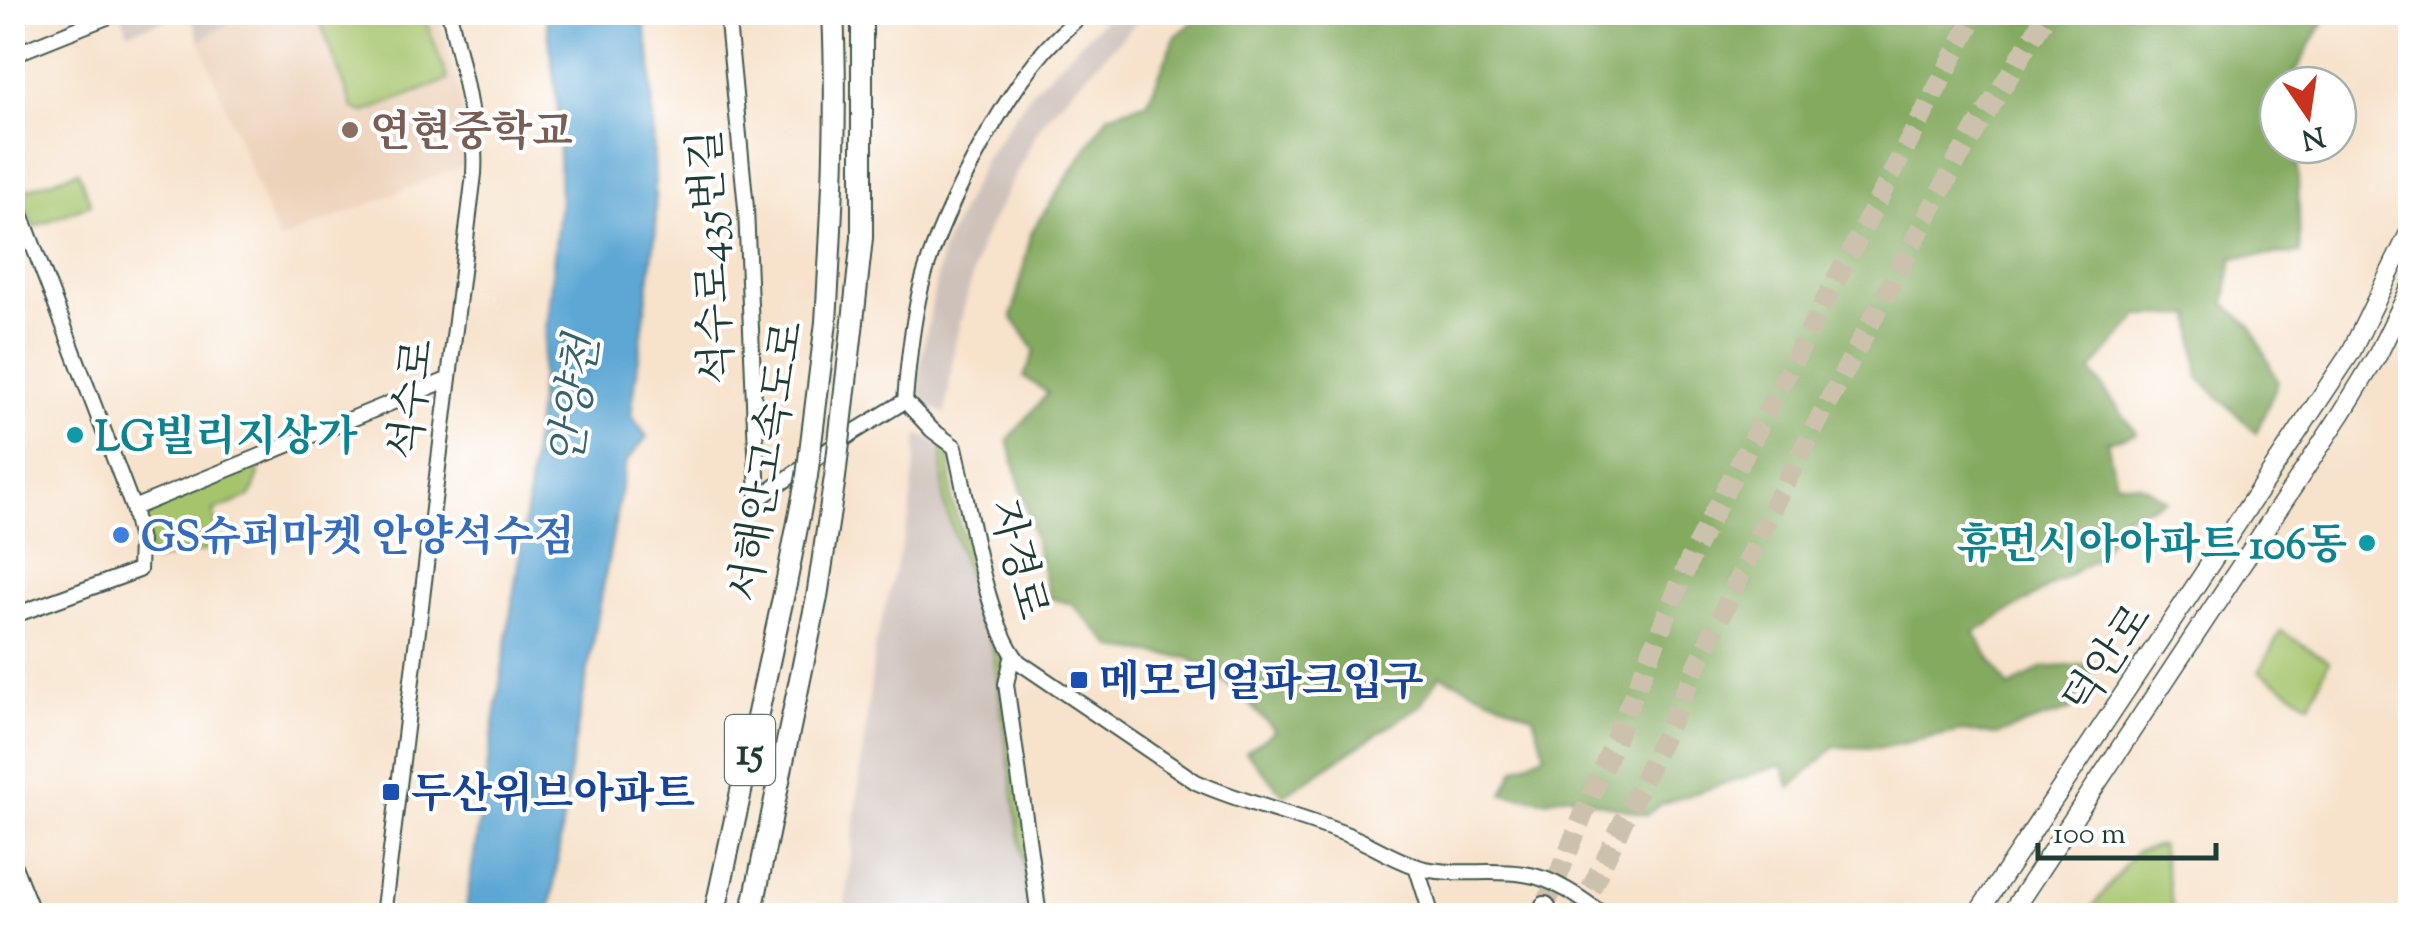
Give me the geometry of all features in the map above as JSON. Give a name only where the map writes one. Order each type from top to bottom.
[{"type":"highway","name":"서해안고속도로","points":[[714,916],[807,476],[826,322],[835,182],[833,12]]},
{"type":"highway","name":"서해안고속도로","points":[[752,913],[817,597],[835,477],[862,238],[862,12]]},
{"type":"main road","name":"덕안로","points":[[1976,916],[2352,352],[2410,231]]},
{"type":"main road","name":"덕안로","points":[[2009,916],[2342,414],[2410,290]]},
{"type":"street","name":"석수로","points":[[383,916],[476,157],[467,92],[449,12]]},
{"type":"street","name":"석수로435번길","points":[[727,12],[746,208],[758,499],[905,401]]},
{"type":"street","points":[[905,401],[922,286],[946,220],[992,127],[1044,50],[1084,12]]},
{"type":"street","points":[[12,55],[112,15]]},
{"type":"street","points":[[12,190],[133,508],[140,541],[139,570],[12,616]]},
{"type":"street","points":[[133,508],[447,380]]},
{"type":"street","name":"자경로","points":[[905,401],[932,430],[955,447],[996,620],[1019,662],[1196,782],[1225,795],[1350,836],[1416,866],[1451,874],[1522,873],[1540,878],[1605,916]]},
{"type":"street","points":[[1013,654],[1006,684],[1039,916]]},
{"type":"street","points":[[12,860],[34,916]]},
{"type":"street","points":[[1416,866],[1432,916]]},
{"type":"shaded area","points":[[190,12],[254,13],[232,21],[200,41]]},
{"type":"shaded area","points":[[121,13],[188,13],[128,32]]},
{"type":"shaded area","name":"연현중학교","points":[[254,13],[437,13],[461,97],[469,163],[278,241],[200,41],[232,21]]},
{"type":"shaded area","points":[[1110,13],[1145,13],[1042,122],[981,243],[956,338],[945,414],[914,397],[942,251],[984,160],[1032,91]]},
{"type":"shaded area","points":[[918,434],[938,442],[944,504],[993,648],[1031,915],[844,916],[875,645],[909,517]]},
{"type":"green space","points":[[1205,12],[2328,13],[2299,65],[2258,65],[2258,165],[2298,165],[2300,253],[2233,258],[2225,304],[2251,326],[2278,382],[2256,433],[2199,378],[2192,315],[2139,316],[2091,371],[2137,434],[2107,441],[2116,482],[2141,485],[2166,500],[2124,517],[2097,558],[1974,633],[2009,688],[2041,668],[2094,664],[2070,710],[1996,735],[1961,731],[1880,748],[1835,747],[1790,788],[1782,765],[1661,804],[1646,815],[1568,795],[1545,800],[1503,794],[1515,769],[1545,754],[1533,716],[1440,675],[1421,705],[1284,795],[1246,752],[1275,731],[1234,688],[1189,658],[1114,648],[1072,604],[1050,598],[1008,440],[1048,393],[1024,377],[1035,351],[1012,317],[1032,231],[1108,115],[1148,102],[1175,37]]},
{"type":"green space","points":[[317,13],[423,13],[448,80],[363,113],[353,108]]},
{"type":"green space","points":[[78,171],[91,204],[34,227],[19,192]]},
{"type":"green space","points":[[941,439],[950,458],[952,502],[1005,664],[1041,915],[1031,915],[993,648],[944,504]]},
{"type":"green space","points":[[255,463],[259,474],[251,496],[214,511],[218,548],[150,561],[142,508]]},
{"type":"green space","points":[[2281,631],[2329,661],[2310,704],[2259,671]]},
{"type":"green space","points":[[2161,845],[2174,915],[2086,915],[2136,851]]},
{"type":"water","name":"안양천","points":[[546,13],[642,13],[651,60],[656,229],[631,415],[647,437],[626,462],[569,773],[550,915],[465,915],[527,506],[560,200],[558,111]]},
{"type":"tunnel","points":[[1545,907],[1693,552],[1977,12]]},
{"type":"tunnel","points":[[1578,916],[1777,498],[1958,159],[2048,12]]},
{"type":"place","name":"연현중학교","points":[[350,130]]},
{"type":"place","name":"LG빌리지상가","points":[[75,435]]},
{"type":"place","name":"GS슈퍼마켓 안양석수점","points":[[121,535]]},
{"type":"place","name":"휴먼시아아파트 106동","points":[[2367,543]]},
{"type":"place","name":"메모리얼파크입구","points":[[1079,680]]},
{"type":"place","name":"두산위브아파트","points":[[391,792]]}]
